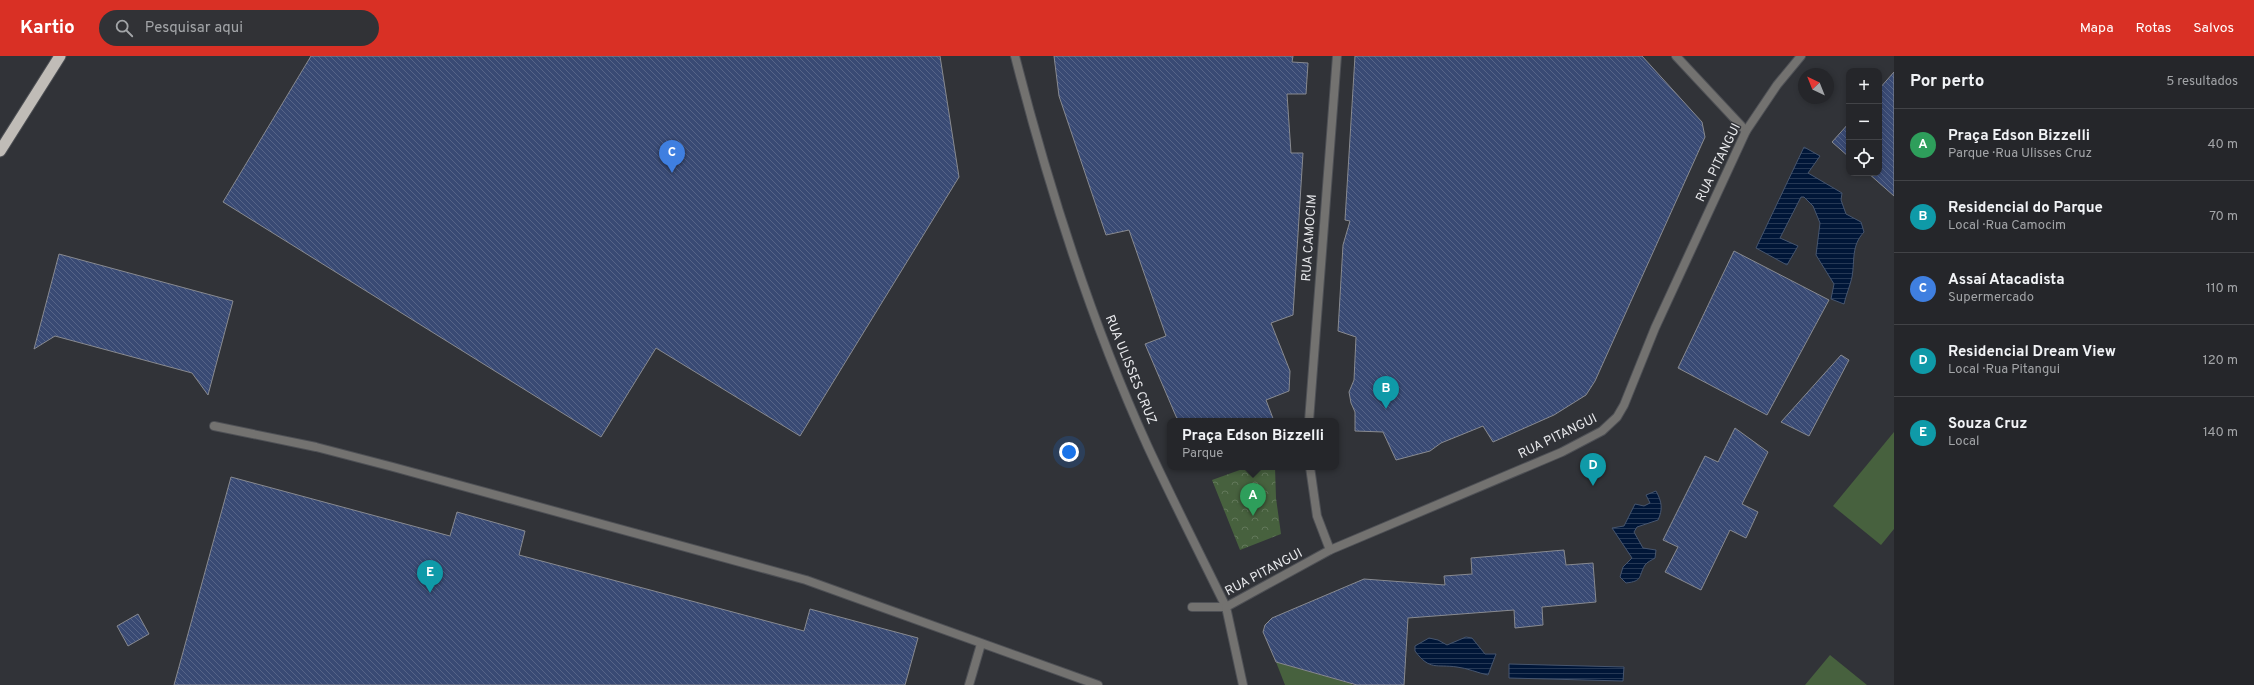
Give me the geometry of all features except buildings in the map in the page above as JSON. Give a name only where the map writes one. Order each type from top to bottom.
[{"type":"highway","points":[[0,151],[60,56]]},
{"type":"street","name":"RUA ULISSES CRUZ","points":[[1015,56],[1041,155],[1098,324],[1148,446],[1226,607],[1243,685]]},
{"type":"street","name":"RUA CAMOCIM","points":[[1309,418],[1337,56]]},
{"type":"street","points":[[1676,56],[1746,131]]},
{"type":"street","name":"RUA PITANGUI","points":[[1226,607],[1330,550],[1562,452],[1602,431],[1617,417],[1624,404],[1655,328],[1746,131],[1777,85],[1801,56]]},
{"type":"street","points":[[214,426],[316,447],[379,463],[806,580],[1098,685]]},
{"type":"street","points":[[1310,470],[1317,516],[1330,550]]},
{"type":"street","points":[[1192,607],[1226,607]]},
{"type":"street","points":[[969,685],[981,644]]},
{"type":"green space","points":[[1894,432],[1894,529],[1881,545],[1833,506]]},
{"type":"green space","points":[[1240,470],[1275,470],[1276,498],[1281,534],[1240,550],[1212,480]]},
{"type":"green space","points":[[1830,655],[1867,685],[1805,685]]},
{"type":"green space","points":[[1276,662],[1352,684],[1352,685],[1285,685]]},
{"type":"water","points":[[1804,147],[1820,156],[1808,173],[1842,193],[1841,200],[1846,214],[1861,222],[1864,232],[1855,248],[1852,277],[1844,304],[1831,299],[1834,284],[1816,255],[1820,223],[1813,206],[1804,197],[1801,197],[1780,238],[1798,246],[1787,265],[1756,248]]},
{"type":"water","points":[[1656,491],[1660,499],[1661,506],[1661,512],[1658,520],[1637,527],[1634,532],[1643,548],[1656,550],[1655,558],[1645,565],[1638,580],[1626,583],[1620,577],[1623,567],[1632,558],[1612,528],[1624,526],[1635,504],[1644,506],[1650,503],[1646,495]]},
{"type":"water","points":[[1466,637],[1472,638],[1485,654],[1496,654],[1488,675],[1461,668],[1429,664],[1425,662],[1415,651],[1415,646],[1429,638],[1438,640],[1447,645]]},
{"type":"water","points":[[1509,664],[1624,667],[1623,681],[1509,678]]},
{"type":"place","name":"Assaí Atacadista","points":[[672,173]]},
{"type":"place","name":"Residencial do Parque","points":[[1386,409]]},
{"type":"place","name":"Residencial Dream View","points":[[1593,486]]},
{"type":"place","name":"Praça Edson Bizzelli","points":[[1253,516]]},
{"type":"place","name":"Souza Cruz","points":[[430,593]]}]
